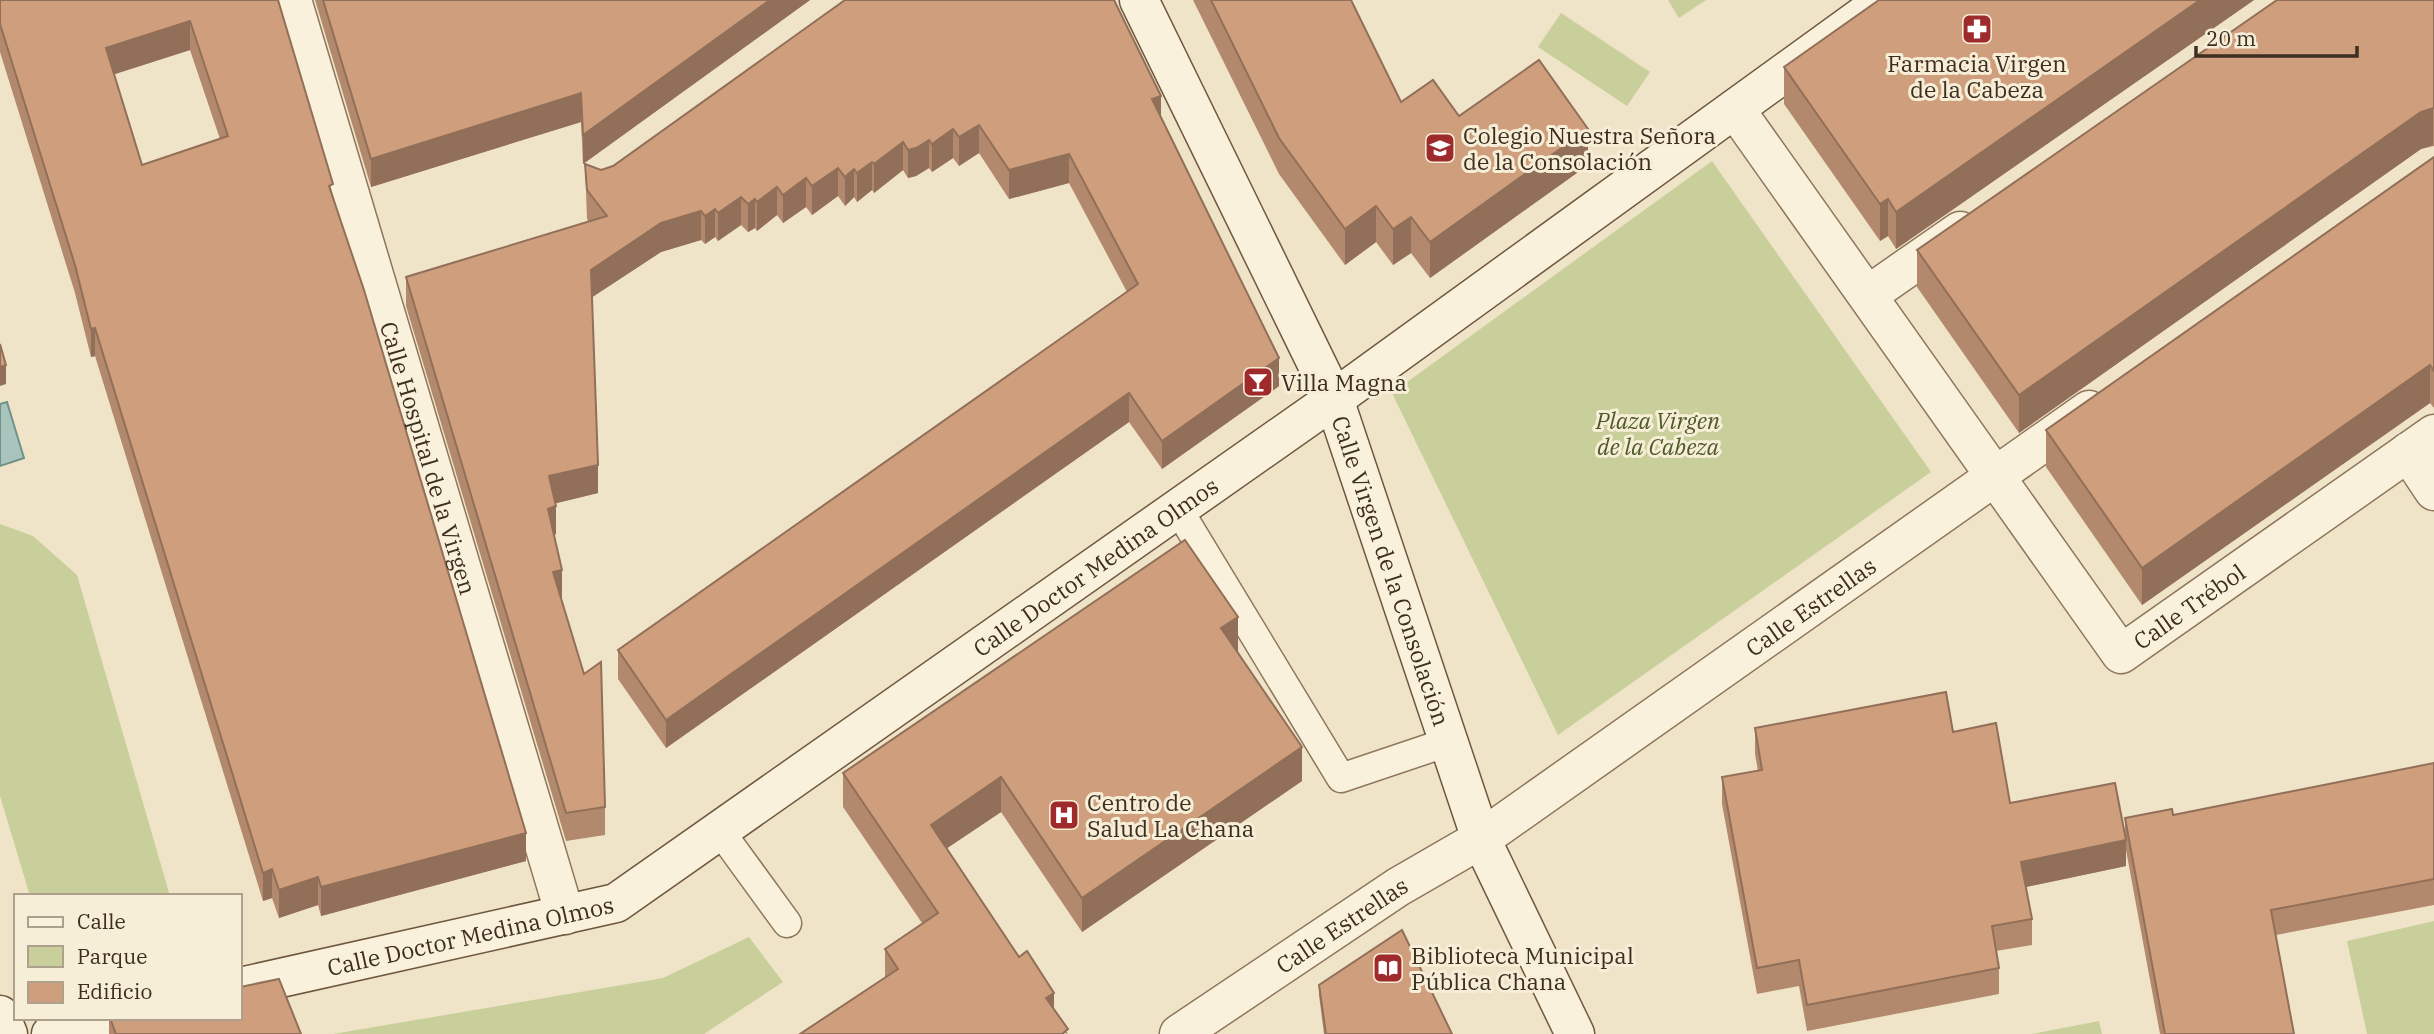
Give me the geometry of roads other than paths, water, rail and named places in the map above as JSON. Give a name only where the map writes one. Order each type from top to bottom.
[{"type":"street","name":"Calle Hospital de la Virgen","points":[[292,0],[565,915]]},
{"type":"street","name":"Calle Virgen de la Consolación","points":[[1139,0],[1334,399],[1481,839],[1575,1034]]},
{"type":"street","name":"Calle Doctor Medina Olmos","points":[[242,987],[617,903],[1334,399],[1885,0]]},
{"type":"street","points":[[1735,109],[1994,477]]},
{"type":"street","points":[[1868,295],[1984,215]]},
{"type":"street","name":"Calle Estrellas","points":[[1179,1034],[1398,887],[1481,839],[2115,392]]},
{"type":"street","points":[[2421,443],[2434,491]]},
{"type":"street","name":"Calle Trébol","points":[[1994,477],[2121,654],[2421,443]]},
{"type":"street","points":[[0,1015],[8,1034]]},
{"type":"street","points":[[51,1034],[93,1020]]},
{"type":"lane","points":[[1178,509],[1341,778],[1448,742]]},
{"type":"lane","points":[[720,831],[787,923]]},
{"type":"water","points":[[7,402],[24,458],[0,466],[0,404]]},
{"type":"place","name":"Farmacia Virgen de la Cabeza","points":[[1977,29]]},
{"type":"place","name":"Colegio Nuestra Señora de la Consolación","points":[[1440,148]]},
{"type":"place","name":"Villa Magna","points":[[1258,382]]},
{"type":"place","name":"Centro de Salud La Chana","points":[[1064,815]]},
{"type":"place","name":"Biblioteca Municipal Pública Chana","points":[[1388,968]]},
{"type":"park label","name":"Plaza Virgen de la Cabeza","points":[[1658,433]]}]
